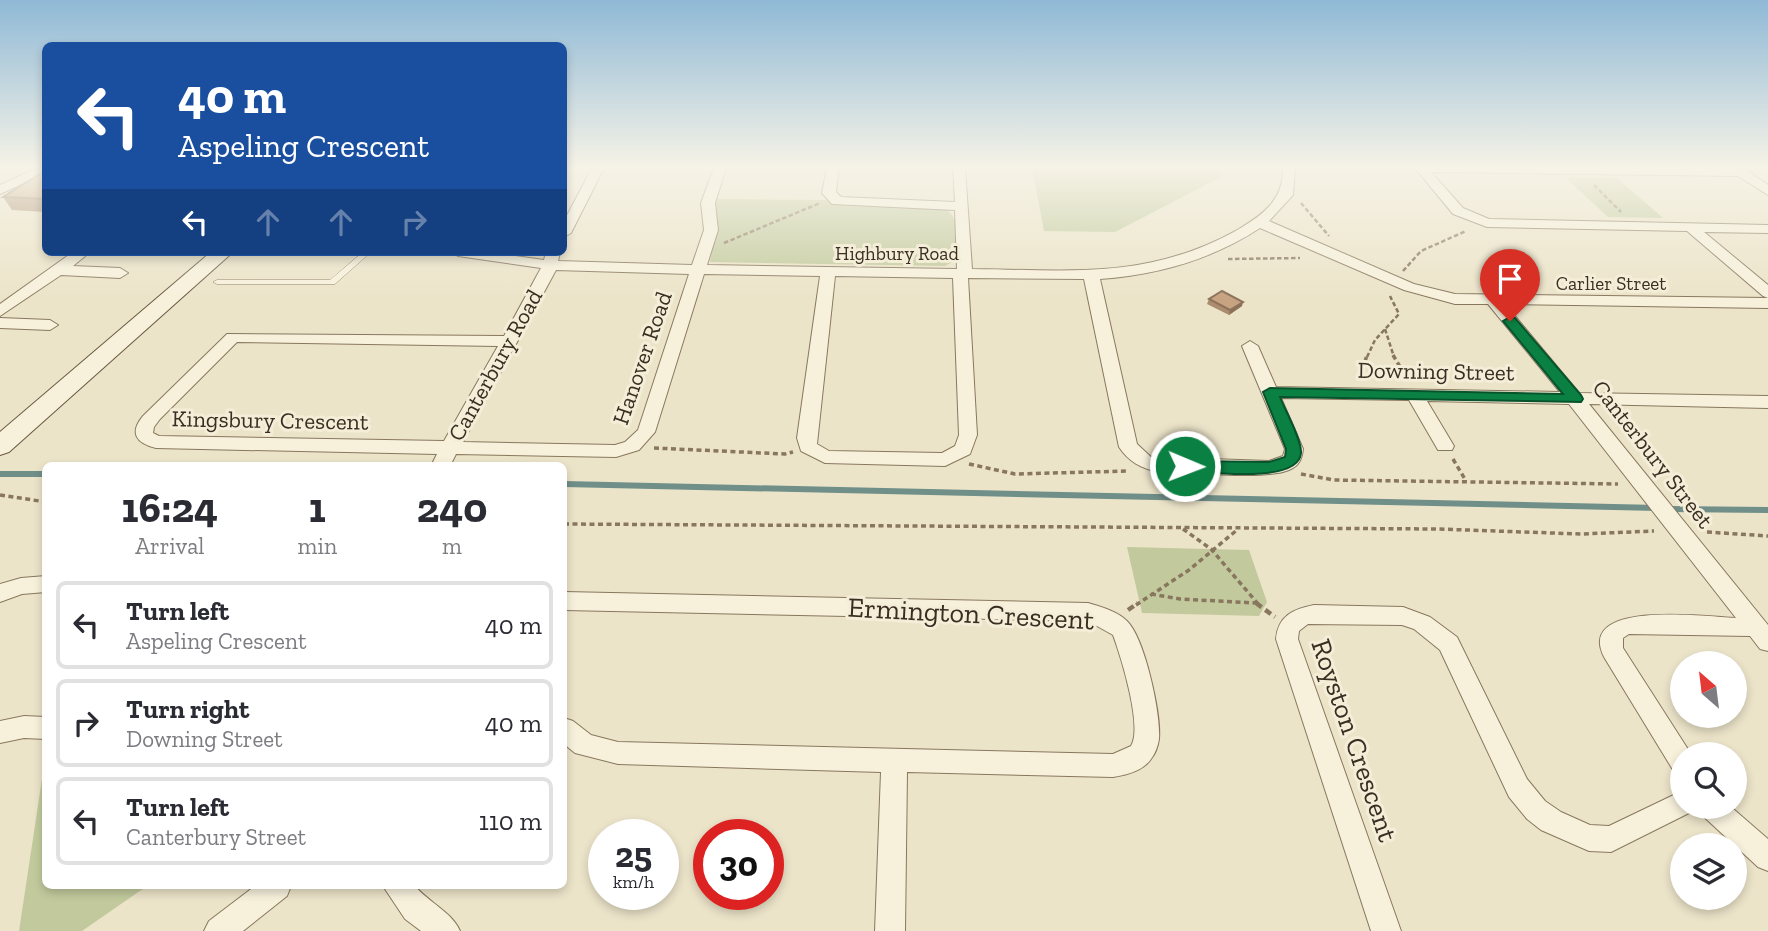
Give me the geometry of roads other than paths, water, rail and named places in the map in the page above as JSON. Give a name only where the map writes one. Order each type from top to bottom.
[{"type":"street","points":[[567,227],[575,211]]},
{"type":"street","name":"Hanover Road","points":[[443,459],[616,451],[639,442],[646,432],[711,230],[709,211]]},
{"type":"street","points":[[828,272],[806,438],[808,447],[825,457],[945,460],[954,456],[963,450],[968,435],[959,281],[966,266],[961,211]]},
{"type":"street","name":"Highbury Road","points":[[520,256],[699,269],[1091,275],[1135,272],[1188,259],[1259,222],[1271,211]]},
{"type":"street","points":[[1459,211],[1479,221],[1768,229]]},
{"type":"street","name":"Carlier Street","points":[[1259,222],[1431,295],[1455,299],[1768,303]]},
{"type":"street","points":[[1690,227],[1768,293]]},
{"type":"street","points":[[0,311],[77,256]]},
{"type":"street","points":[[0,446],[218,256]]},
{"type":"street","name":"Canterbury Road","points":[[443,459],[551,258]]},
{"type":"street","points":[[57,270],[120,274]]},
{"type":"street","points":[[1091,275],[1128,447],[1145,462],[1157,466],[1269,468],[1283,465],[1292,459],[1294,449],[1250,346]]},
{"type":"street","name":"Canterbury Street","points":[[1494,301],[1762,635]]},
{"type":"street","name":"Kingsbury Crescent","points":[[246,322],[147,422],[143,428],[145,437],[156,442],[443,459]]},
{"type":"street","points":[[0,323],[50,325]]},
{"type":"street","points":[[233,337],[508,341]]},
{"type":"street","name":"Downing Street","points":[[1270,392],[1768,402]]},
{"type":"street","points":[[1415,396],[1446,446]]},
{"type":"street","points":[[0,593],[21,586],[42,584]]},
{"type":"street","name":"Ermington Crescent","points":[[567,601],[1088,612],[1114,623],[1122,631],[1130,648],[1148,734],[1143,751],[1136,758],[1107,766],[618,753],[584,745],[567,731]]},
{"type":"street","name":"Royston Crescent","points":[[1386,931],[1287,639],[1288,627],[1302,616],[1314,614],[1403,617],[1433,630],[1449,644],[1526,800],[1551,821],[1577,834],[1611,839],[1670,809]]},
{"type":"street","points":[[1670,743],[1612,650],[1612,634],[1629,625],[1762,635]]},
{"type":"street","points":[[0,732],[24,727],[42,728]]},
{"type":"street","points":[[890,931],[894,760]]},
{"type":"street","points":[[1725,819],[1768,857]]},
{"type":"street","points":[[219,931],[273,889]]},
{"type":"street","points":[[399,889],[415,909],[445,931]]},
{"type":"lane","points":[[217,282],[332,282],[362,256]]},
{"type":"waterway","points":[[0,474],[42,474]]},
{"type":"waterway","points":[[567,484],[1658,508]]},
{"type":"waterway","points":[[1668,509],[1768,510]]}]
